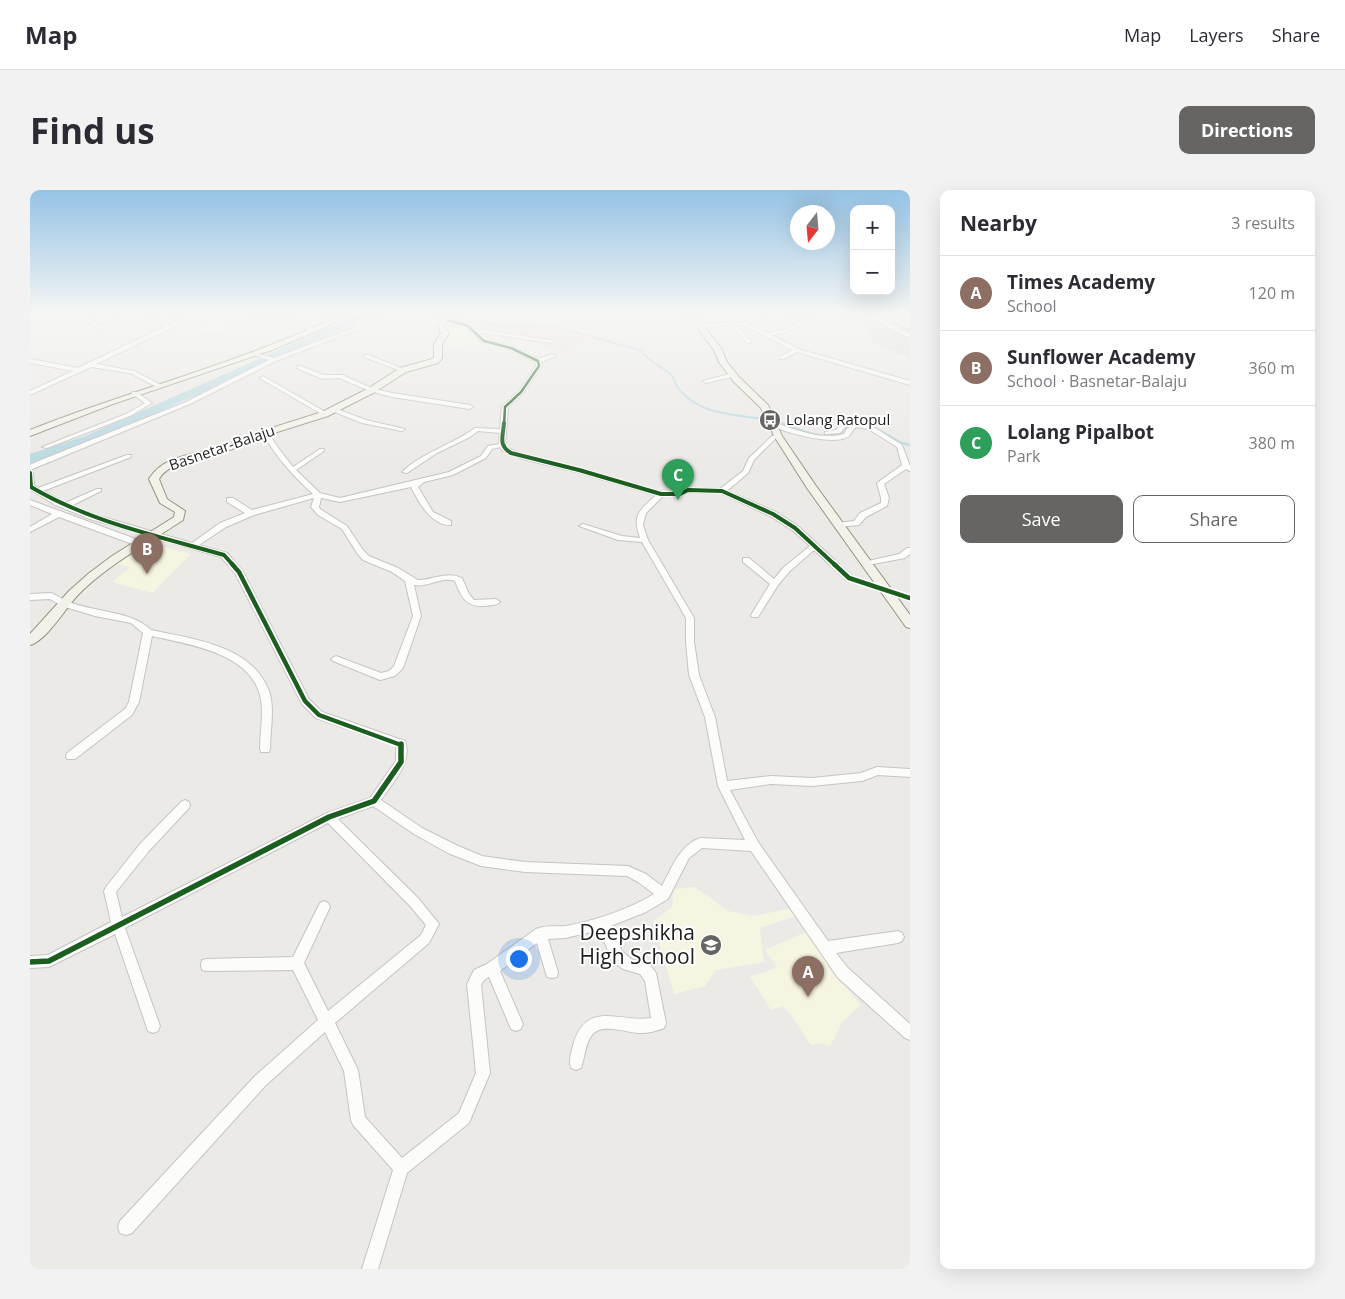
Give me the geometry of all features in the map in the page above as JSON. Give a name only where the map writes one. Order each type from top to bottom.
[{"type":"street","points":[[48,364],[79,370]]},
{"type":"street","points":[[30,433],[134,393],[225,364]]},
{"type":"street","points":[[30,468],[38,463],[162,414],[246,376],[264,364]]},
{"type":"street","points":[[388,364],[403,370]]},
{"type":"street","name":"Basnetar-Balaju","points":[[30,641],[44,630],[79,587],[138,543],[180,518],[180,511],[163,501],[154,479],[158,472],[175,461],[224,450],[265,432],[329,412],[372,390],[403,370],[423,364]]},
{"type":"street","points":[[539,364],[521,392],[505,406],[502,445],[504,450],[525,458],[579,470],[662,494],[680,494],[688,490],[722,491],[773,514],[796,528],[849,578],[910,598]]},
{"type":"street","points":[[725,364],[761,402],[778,436],[812,488],[868,563],[910,624]]},
{"type":"street","points":[[846,364],[910,383]]},
{"type":"street","points":[[30,393],[90,365],[132,372],[159,386]]},
{"type":"street","points":[[299,367],[322,377],[340,376],[372,390],[407,399],[470,407]]},
{"type":"street","points":[[706,381],[733,375]]},
{"type":"street","points":[[262,378],[329,412],[364,422],[402,429]]},
{"type":"street","points":[[45,447],[90,431],[149,404],[149,401],[134,393]]},
{"type":"street","points":[[770,420],[805,434],[830,437],[846,435],[852,425],[864,425],[906,445],[908,468],[880,484],[885,498],[884,504],[863,514],[856,523],[839,525]]},
{"type":"street","points":[[405,472],[435,452],[468,436],[477,429],[504,431]]},
{"type":"street","points":[[265,432],[272,447],[318,495]]},
{"type":"street","points":[[722,491],[746,472],[751,459],[774,437],[778,436]]},
{"type":"street","points":[[194,545],[223,525],[251,513],[318,495],[340,500],[418,483],[450,474],[484,457],[490,447],[502,445]]},
{"type":"street","points":[[292,470],[322,450]]},
{"type":"street","points":[[37,491],[129,456]]},
{"type":"street","points":[[30,473],[31,487],[61,505],[152,535],[194,545],[224,555],[240,572],[305,701],[319,715],[401,744],[401,762],[374,801],[329,817],[48,961],[30,962]]},
{"type":"street","points":[[418,483],[414,487],[430,513],[448,522]]},
{"type":"street","points":[[48,509],[99,490]]},
{"type":"street","points":[[662,494],[642,512],[639,518],[639,525],[644,540],[690,618],[690,642],[694,675],[710,717],[723,786],[754,846],[843,973],[910,1033]]},
{"type":"street","points":[[318,495],[315,507],[320,514],[341,524],[348,531],[363,555],[370,561],[394,570],[417,583],[449,576],[455,577],[459,580],[465,599],[469,602],[475,604],[496,602]]},
{"type":"street","points":[[230,500],[251,513]]},
{"type":"street","points":[[30,502],[138,543]]},
{"type":"street","points":[[30,530],[58,514]]},
{"type":"street","points":[[583,526],[625,540],[644,540]]},
{"type":"street","points":[[755,615],[775,583],[787,569],[814,545]]},
{"type":"street","points":[[868,563],[902,556],[910,550]]},
{"type":"street","points":[[746,560],[775,583]]},
{"type":"street","points":[[336,659],[380,677],[392,674],[398,668],[417,616],[409,580]]},
{"type":"street","points":[[30,597],[51,596],[65,604],[133,621],[148,632],[205,645],[233,656],[254,675],[264,692],[265,749]]},
{"type":"street","points":[[71,756],[129,712],[134,702],[148,632]]},
{"type":"street","points":[[723,786],[771,780],[812,782],[862,777],[877,771],[910,773]]},
{"type":"street","points":[[374,801],[418,831],[452,849],[482,861],[525,867],[628,870],[664,895]]},
{"type":"street","points":[[153,1026],[118,925],[110,891],[144,848],[185,805]]},
{"type":"street","points":[[126,1227],[260,1081],[424,939],[433,924],[414,902],[329,817]]},
{"type":"street","points":[[370,1269],[401,1168],[464,1118],[483,1073],[474,984],[479,975],[492,968],[540,933],[565,932],[603,923],[642,908],[664,895],[684,854],[700,843],[754,846]]},
{"type":"street","points":[[297,963],[324,907]]},
{"type":"street","points":[[576,1063],[579,1048],[587,1028],[597,1022],[650,1026],[659,1023],[651,978],[644,969],[628,964],[617,956],[603,923]]},
{"type":"street","points":[[540,933],[552,972]]},
{"type":"street","points":[[826,948],[898,936]]},
{"type":"street","points":[[297,963],[351,1070],[358,1120],[401,1168]]},
{"type":"street","points":[[207,965],[297,963]]},
{"type":"street","points":[[492,968],[516,1024]]},
{"type":"shaded area","points":[[144,542],[191,554],[153,593],[112,582],[131,567],[115,564]]},
{"type":"shaded area","name":"Deepshikha High School","points":[[695,887],[728,911],[755,916],[796,907],[802,914],[760,928],[764,962],[716,970],[705,986],[674,994],[653,922],[672,907],[674,889]]},
{"type":"shaded area","points":[[808,931],[831,964],[827,966],[861,1005],[842,1022],[830,1047],[822,1043],[811,1045],[789,1012],[782,1006],[771,1010],[750,976],[777,967],[765,950]]},
{"type":"waterway","points":[[30,459],[90,439],[178,398],[259,364]]},
{"type":"waterway","points":[[657,364],[673,377],[678,388],[696,404],[717,412],[763,419]]},
{"type":"waterway","points":[[777,422],[785,425]]},
{"type":"waterway","points":[[848,425],[856,422],[869,425]]},
{"type":"waterway","points":[[781,423],[804,432],[829,436],[844,432],[847,425],[852,423]]},
{"type":"waterway","points":[[869,425],[902,443],[910,445]]},
{"type":"cycle path","points":[[539,364],[521,392],[505,407],[502,445],[504,449],[525,458],[579,470],[661,494],[680,494],[688,490],[722,491],[773,514],[795,528],[849,578],[910,598]]},
{"type":"cycle path","points":[[30,473],[31,487],[58,503],[93,517],[224,555],[239,572],[305,701],[319,715],[401,744],[401,762],[374,801],[329,817],[49,961],[30,962]]},
{"type":"place","name":"Lolang Ratopul","points":[[770,420]]},
{"type":"place","name":"Lolang Pipalbot","points":[[678,500]]},
{"type":"place","name":"Sunflower Academy","points":[[147,574]]},
{"type":"place","name":"Deepshikha High School","points":[[711,945]]},
{"type":"place","name":"Times Academy","points":[[808,997]]}]
